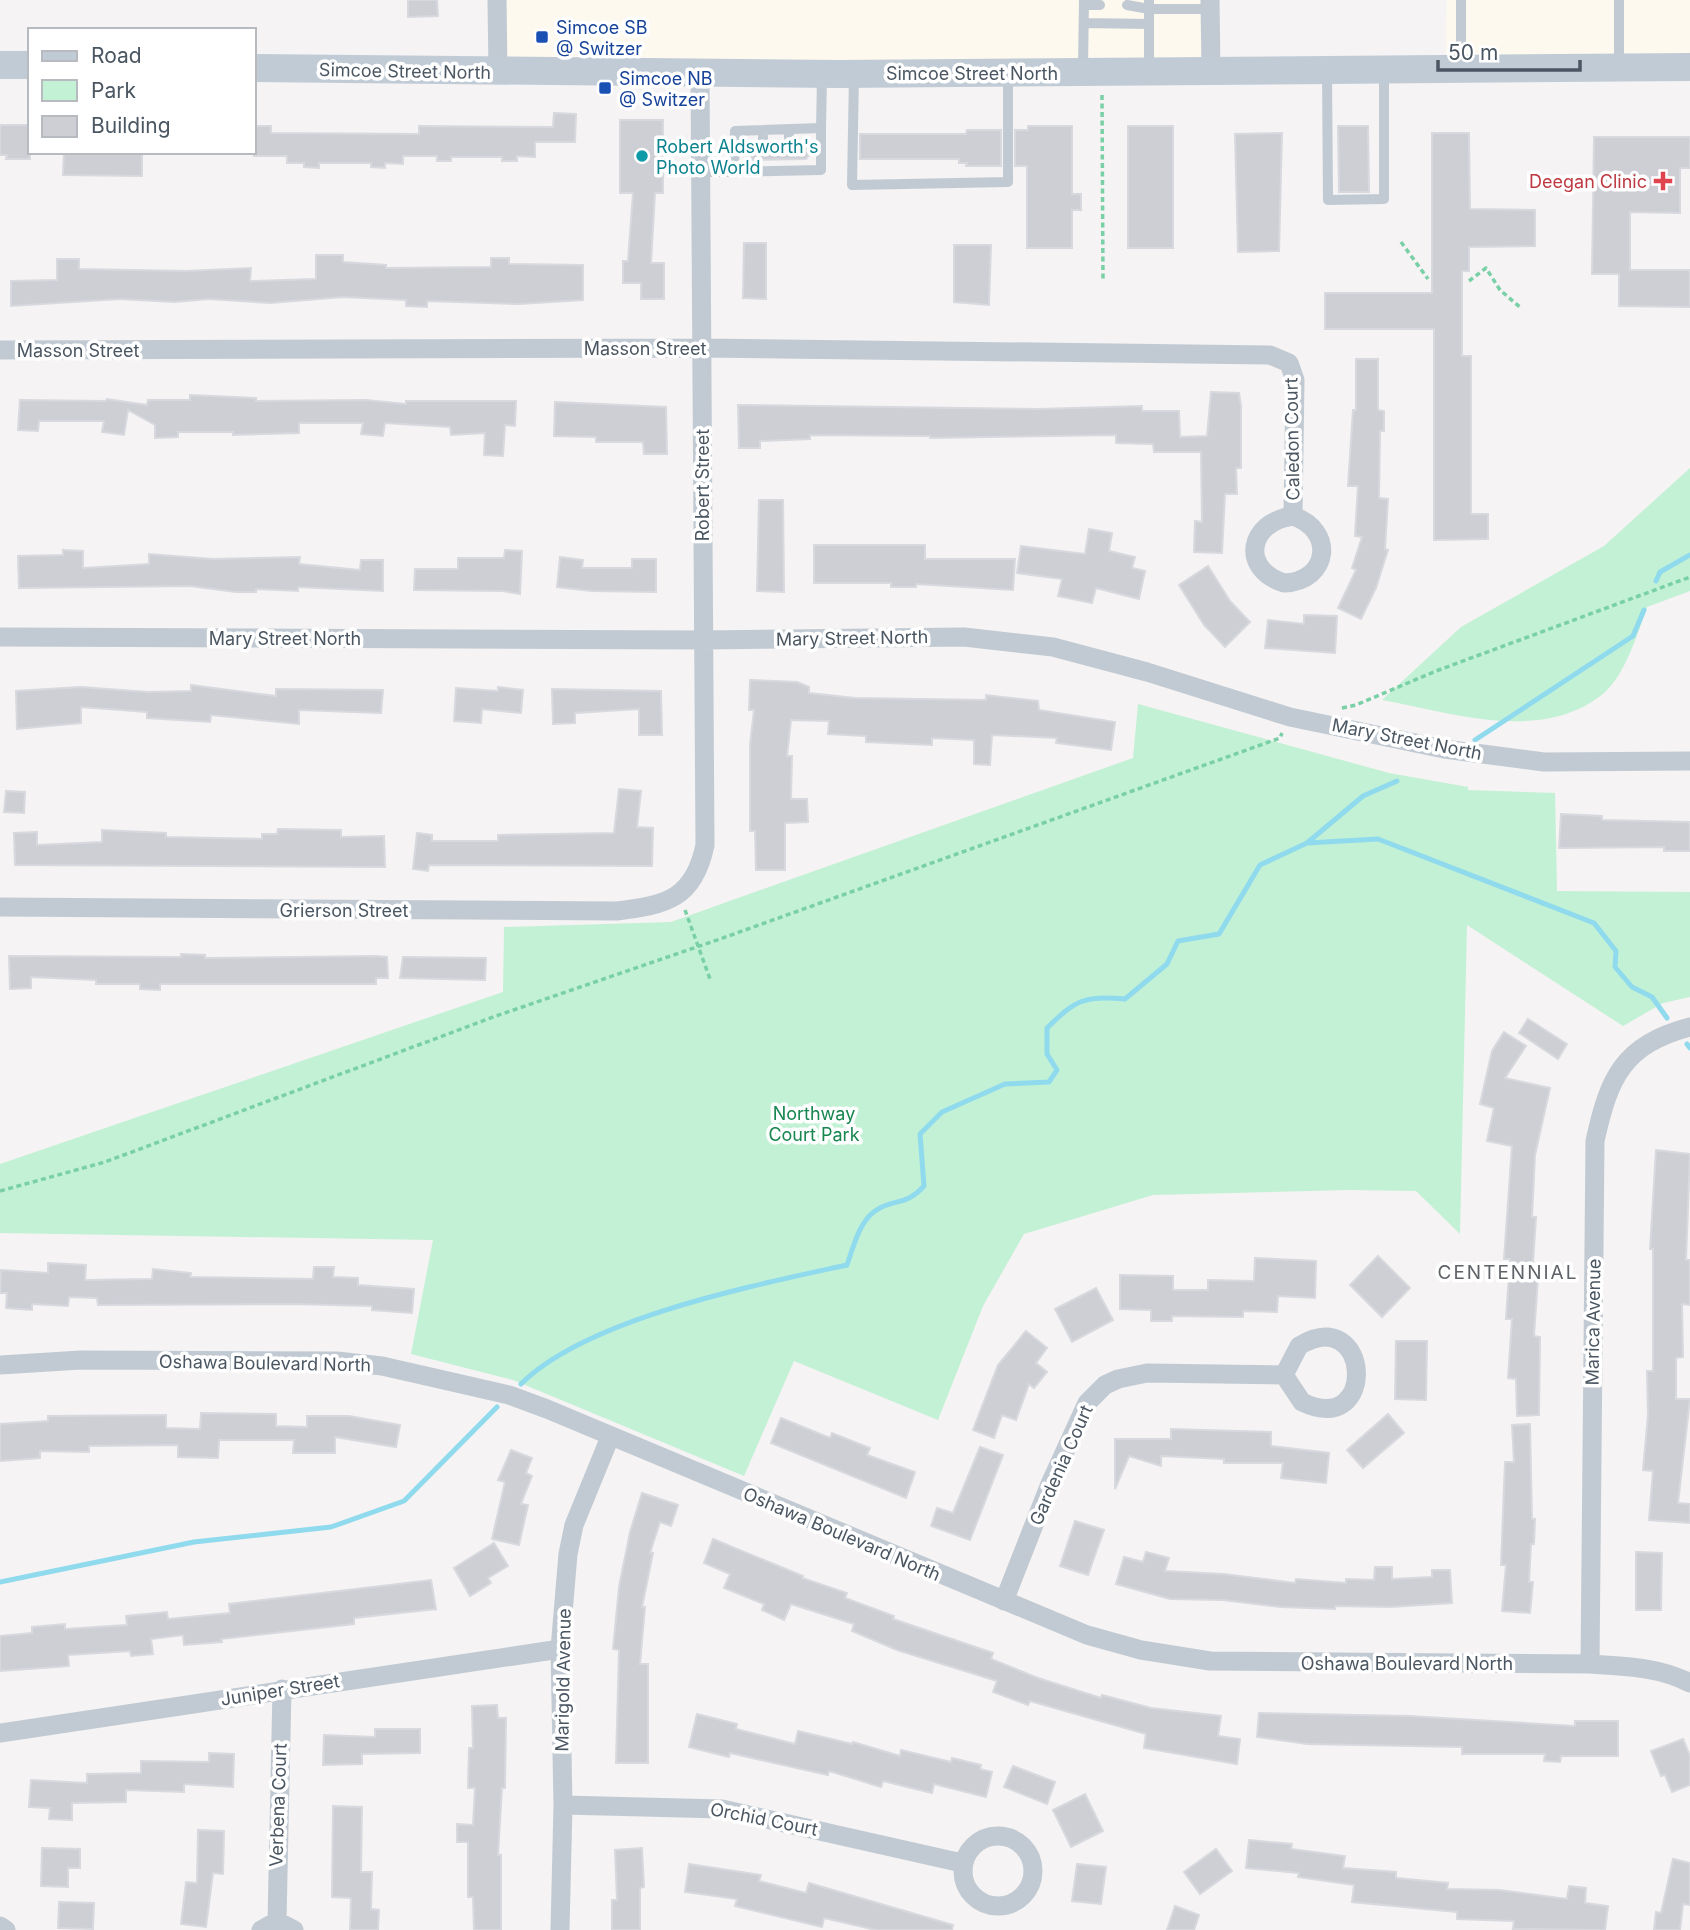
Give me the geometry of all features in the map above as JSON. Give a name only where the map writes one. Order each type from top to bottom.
[{"type":"main road","points":[[0,65],[28,65]]},
{"type":"main road","name":"Simcoe Street North","points":[[256,68],[854,74],[1690,67]]},
{"type":"street","points":[[497,0],[498,72]]},
{"type":"street","points":[[1210,5],[1211,72]]},
{"type":"street","name":"Robert Street","points":[[680,894],[700,871],[705,845],[700,72]]},
{"type":"street","name":"Masson Street","points":[[0,350],[702,348],[1270,355],[1289,363]]},
{"type":"street","name":"Caledon Court","points":[[1289,363],[1295,380],[1293,516]]},
{"type":"street","name":"Mary Street North","points":[[0,637],[703,640],[964,637],[1053,648],[1147,672],[1290,717],[1444,750],[1555,762],[1690,761]]},
{"type":"street","name":"Grierson Street","points":[[0,907],[617,911],[656,906],[680,894]]},
{"type":"street","name":"Marica Avenue","points":[[1590,1664],[1595,1141],[1605,1094],[1633,1054],[1659,1036],[1690,1027]]},
{"type":"street","name":"Oshawa Boulevard North","points":[[0,1365],[81,1360],[323,1361],[382,1366],[509,1395],[1087,1635],[1140,1650],[1210,1661],[1590,1664],[1639,1667],[1675,1675],[1690,1684]]},
{"type":"street","name":"Gardenia Court","points":[[1004,1601],[1080,1415],[1104,1385],[1131,1375],[1147,1373],[1284,1375]]},
{"type":"street","name":"Marigold Avenue","points":[[560,1930],[563,1805],[560,1649],[568,1554],[574,1525],[610,1437]]},
{"type":"street","name":"Juniper Street","points":[[0,1733],[560,1649]]},
{"type":"street","name":"Verbena Court","points":[[277,1927],[282,1689]]},
{"type":"street","name":"Orchid Court","points":[[563,1805],[722,1809],[962,1863]]},
{"type":"street","points":[[0,1926],[6,1930]]},
{"type":"lane","points":[[1461,0],[1461,69]]},
{"type":"lane","points":[[1619,0],[1619,68]]},
{"type":"lane","points":[[1092,72],[1084,23],[1084,2],[1100,5]]},
{"type":"lane","points":[[1127,5],[1210,5]]},
{"type":"lane","points":[[1149,5],[1149,72]]},
{"type":"lane","points":[[1084,23],[1149,24]]},
{"type":"lane","points":[[1326,72],[1328,200],[1384,200],[1384,71]]},
{"type":"lane","points":[[854,74],[852,185],[1008,182],[1008,72]]},
{"type":"lane","points":[[701,172],[734,172],[763,166],[788,171],[821,170],[822,74]]},
{"type":"lane","points":[[734,172],[735,131],[763,136],[789,129],[821,128]]},
{"type":"lane","points":[[789,129],[789,142]]},
{"type":"lane","points":[[788,159],[788,171]]},
{"type":"path","points":[[1092,72],[1103,279]]},
{"type":"path","points":[[1401,242],[1428,279]]},
{"type":"path","points":[[1469,281],[1486,268],[1500,290],[1521,308]]},
{"type":"path","points":[[1356,705],[1436,671],[1690,577]]},
{"type":"path","points":[[0,1191],[104,1162],[496,1016],[1280,738]]},
{"type":"path","points":[[680,894],[710,979]]},
{"type":"shaded area","points":[[507,0],[1203,0],[1204,72],[507,73]]},
{"type":"shaded area","points":[[1447,0],[1690,0],[1690,67],[1445,69]]},
{"type":"green space","points":[[1690,468],[1690,591],[1647,607],[1624,665],[1604,693],[1580,708],[1553,717],[1525,721],[1467,717],[1382,700],[1461,627],[1604,546]]},
{"type":"green space","name":"Northway Court Park","points":[[1138,704],[1389,773],[1468,787],[1468,790],[1555,793],[1557,891],[1690,892],[1690,997],[1663,1003],[1623,1026],[1467,925],[1460,1234],[1416,1191],[1347,1190],[1153,1195],[1024,1234],[983,1306],[938,1420],[794,1361],[744,1476],[513,1380],[411,1354],[433,1240],[0,1233],[0,1164],[503,992],[504,927],[671,922],[1133,758]]},
{"type":"building","points":[[408,0],[437,0],[438,16],[408,17]]},
{"type":"building","points":[[554,113],[576,114],[575,142],[535,142],[535,157],[517,156],[517,161],[502,161],[502,157],[451,157],[451,161],[437,161],[437,156],[403,156],[403,164],[385,163],[385,168],[371,167],[371,163],[319,163],[319,168],[304,167],[304,163],[287,163],[287,156],[254,156],[256,126],[271,126],[271,133],[419,134],[419,126],[553,127]]},
{"type":"building","points":[[620,120],[663,120],[663,193],[655,193],[651,263],[664,263],[664,299],[641,299],[641,283],[623,283],[623,261],[628,261],[633,193],[620,193]]},
{"type":"building","points":[[0,125],[28,125],[30,159],[6,159],[7,155],[0,155]]},
{"type":"building","points":[[1028,126],[1072,126],[1072,194],[1081,194],[1081,210],[1072,210],[1072,248],[1027,248],[1027,166],[1015,166],[1015,130],[1028,130]]},
{"type":"building","points":[[1128,126],[1173,126],[1173,248],[1128,248]]},
{"type":"building","points":[[1338,126],[1368,126],[1369,192],[1339,192]]},
{"type":"building","points":[[967,130],[1001,130],[1001,166],[966,166],[967,163],[959,163],[959,159],[860,159],[860,134],[966,134]]},
{"type":"building","points":[[1282,133],[1279,251],[1238,252],[1235,134]]},
{"type":"building","points":[[1432,133],[1469,133],[1470,209],[1535,210],[1535,246],[1469,247],[1469,271],[1462,271],[1462,356],[1471,356],[1471,514],[1488,514],[1488,539],[1434,540],[1434,329],[1325,329],[1325,293],[1432,293]]},
{"type":"building","points":[[1594,137],[1690,137],[1690,168],[1680,168],[1680,213],[1630,212],[1630,270],[1690,270],[1690,307],[1619,306],[1619,274],[1592,274]]},
{"type":"building","points":[[752,141],[762,148],[770,142],[782,142],[788,149],[796,142],[810,142],[813,150],[806,159],[747,160],[742,154],[742,146]]},
{"type":"building","points":[[64,154],[142,154],[142,176],[63,175]]},
{"type":"building","points":[[744,243],[766,243],[766,299],[743,298]]},
{"type":"building","points":[[954,245],[991,245],[989,305],[954,302]]},
{"type":"building","points":[[316,255],[343,255],[343,262],[386,265],[386,268],[491,267],[491,258],[509,258],[509,264],[583,265],[583,300],[519,304],[427,301],[427,307],[406,306],[406,300],[343,297],[270,303],[209,299],[174,302],[120,299],[11,306],[11,281],[57,280],[57,259],[79,259],[79,269],[186,271],[251,268],[250,281],[316,279]]},
{"type":"building","points":[[1356,359],[1378,359],[1378,410],[1384,411],[1384,431],[1380,431],[1379,498],[1388,499],[1385,549],[1388,550],[1376,588],[1361,619],[1338,608],[1356,570],[1352,568],[1362,537],[1355,536],[1358,486],[1348,486],[1353,410],[1356,410]]},
{"type":"building","points":[[1211,392],[1239,393],[1241,406],[1241,468],[1236,468],[1237,494],[1225,494],[1222,553],[1194,552],[1195,521],[1202,522],[1201,452],[1154,452],[1153,444],[1116,443],[1116,435],[930,438],[810,435],[810,439],[760,441],[760,448],[739,448],[738,405],[1038,409],[1142,406],[1142,411],[1179,411],[1180,437],[1207,436]]},
{"type":"building","points":[[190,395],[256,398],[256,401],[366,400],[406,404],[406,401],[516,401],[515,426],[505,425],[503,456],[484,455],[485,433],[451,435],[450,427],[385,423],[383,436],[361,434],[363,423],[299,423],[299,433],[233,435],[233,432],[178,432],[178,437],[155,438],[155,425],[128,410],[124,435],[102,432],[104,421],[39,421],[38,431],[18,430],[20,400],[107,399],[147,405],[148,400],[190,400]]},
{"type":"building","points":[[555,402],[666,407],[667,454],[644,454],[643,442],[596,442],[596,437],[554,436]]},
{"type":"building","points":[[759,500],[783,500],[784,592],[757,591]]},
{"type":"building","points":[[1089,529],[1112,533],[1109,551],[1135,557],[1132,568],[1145,571],[1139,599],[1096,588],[1092,603],[1058,596],[1062,579],[1017,573],[1021,546],[1085,554]]},
{"type":"building","points":[[814,545],[925,545],[925,559],[1015,559],[1013,590],[916,584],[916,587],[891,587],[891,583],[814,583]]},
{"type":"building","points":[[63,550],[83,551],[83,568],[149,564],[149,554],[213,559],[300,557],[299,564],[360,570],[361,560],[383,560],[383,591],[298,587],[298,591],[256,589],[256,592],[236,592],[190,586],[19,588],[18,556],[63,555]]},
{"type":"building","points":[[505,550],[522,551],[520,594],[503,591],[414,590],[415,569],[458,569],[458,558],[504,558]]},
{"type":"building","points":[[560,557],[583,560],[582,568],[632,568],[632,559],[656,559],[656,592],[592,591],[557,587]]},
{"type":"building","points":[[1208,566],[1230,601],[1250,622],[1225,647],[1204,625],[1179,585]]},
{"type":"building","points":[[1304,615],[1337,616],[1335,653],[1265,648],[1268,620],[1304,624]]},
{"type":"building","points":[[750,680],[797,682],[809,687],[809,693],[855,698],[986,700],[986,695],[1038,701],[1039,710],[1115,722],[1111,750],[1056,743],[1057,738],[992,735],[990,765],[974,764],[974,740],[932,738],[932,745],[866,742],[866,736],[828,734],[829,721],[791,720],[787,756],[792,756],[791,799],[807,799],[808,822],[785,823],[785,870],[756,870],[755,831],[750,831],[750,745],[754,710],[749,710]]},
{"type":"building","points":[[191,685],[276,696],[276,689],[383,690],[381,713],[299,710],[299,724],[211,715],[210,722],[147,718],[147,712],[81,707],[81,723],[17,729],[16,691],[81,687],[148,692],[191,691]]},
{"type":"building","points":[[498,687],[523,690],[521,713],[482,709],[481,723],[454,721],[456,688],[498,691]]},
{"type":"building","points":[[552,689],[661,691],[662,735],[639,735],[639,709],[575,713],[575,723],[553,724]]},
{"type":"building","points":[[619,789],[641,791],[637,827],[653,828],[652,866],[429,865],[428,871],[413,869],[417,833],[432,835],[432,841],[498,841],[498,835],[614,833]]},
{"type":"building","points":[[6,791],[25,792],[24,813],[4,812]]},
{"type":"building","points":[[1561,814],[1602,816],[1602,820],[1690,822],[1690,851],[1664,851],[1664,847],[1559,848]]},
{"type":"building","points":[[278,829],[341,830],[341,837],[384,836],[385,867],[15,865],[14,833],[37,832],[37,845],[102,842],[102,830],[166,833],[166,837],[262,839],[262,834],[277,834]]},
{"type":"building","points":[[181,954],[205,955],[205,958],[387,957],[388,978],[376,978],[376,984],[160,984],[160,990],[140,989],[140,984],[96,984],[96,980],[31,977],[31,988],[10,989],[9,956],[181,957]]},
{"type":"building","points":[[403,957],[486,958],[485,980],[400,978]]},
{"type":"building","points":[[1528,1019],[1567,1044],[1558,1059],[1519,1033]]},
{"type":"building","points":[[1504,1032],[1526,1046],[1505,1078],[1550,1088],[1535,1155],[1532,1217],[1536,1217],[1532,1277],[1538,1277],[1534,1336],[1540,1337],[1539,1415],[1517,1416],[1516,1379],[1508,1378],[1512,1319],[1506,1319],[1510,1259],[1504,1259],[1512,1146],[1487,1141],[1494,1108],[1480,1104],[1492,1051]]},
{"type":"building","points":[[1656,1150],[1690,1154],[1686,1260],[1690,1260],[1690,1305],[1682,1304],[1683,1357],[1676,1358],[1676,1399],[1690,1399],[1678,1503],[1690,1504],[1690,1523],[1649,1520],[1653,1471],[1643,1470],[1648,1415],[1647,1371],[1653,1371],[1653,1249],[1650,1249]]},
{"type":"building","points":[[1378,1256],[1410,1288],[1382,1317],[1350,1285]]},
{"type":"building","points":[[1255,1258],[1316,1261],[1315,1298],[1278,1296],[1277,1312],[1243,1311],[1243,1317],[1172,1316],[1172,1321],[1151,1321],[1151,1310],[1120,1309],[1120,1275],[1173,1276],[1173,1290],[1208,1290],[1208,1280],[1254,1281]]},
{"type":"building","points":[[48,1263],[86,1265],[85,1280],[152,1279],[153,1269],[191,1273],[190,1277],[313,1279],[314,1267],[334,1267],[333,1277],[358,1278],[358,1285],[414,1289],[412,1313],[372,1310],[372,1306],[294,1304],[98,1305],[97,1298],[69,1297],[68,1306],[32,1304],[32,1310],[6,1308],[7,1293],[0,1293],[1,1270],[48,1273]]},
{"type":"building","points":[[1096,1288],[1113,1320],[1072,1342],[1055,1309]]},
{"type":"building","points":[[1026,1331],[1047,1348],[1036,1363],[1047,1372],[1034,1388],[1029,1384],[1016,1420],[1002,1415],[994,1438],[973,1430],[998,1365]]},
{"type":"building","points":[[1396,1341],[1427,1341],[1426,1400],[1395,1399]]},
{"type":"building","points":[[201,1413],[276,1414],[276,1426],[307,1427],[307,1416],[349,1416],[400,1425],[396,1447],[335,1437],[335,1453],[293,1453],[294,1440],[219,1440],[218,1458],[178,1457],[178,1445],[89,1446],[89,1452],[40,1451],[40,1458],[0,1461],[0,1424],[48,1421],[48,1416],[166,1415],[166,1428],[200,1429]]},
{"type":"building","points":[[1388,1414],[1404,1433],[1363,1468],[1347,1450]]},
{"type":"building","points":[[781,1418],[830,1438],[832,1433],[870,1448],[867,1455],[915,1472],[906,1498],[771,1443]]},
{"type":"building","points":[[1530,1424],[1532,1519],[1535,1519],[1534,1544],[1531,1544],[1529,1582],[1533,1582],[1530,1613],[1502,1611],[1506,1565],[1501,1565],[1505,1462],[1514,1462],[1512,1425]]},
{"type":"building","points":[[1171,1429],[1271,1432],[1271,1446],[1329,1453],[1326,1483],[1281,1478],[1283,1463],[1224,1463],[1224,1459],[1161,1456],[1161,1466],[1129,1456],[1115,1489],[1115,1439],[1171,1439]]},
{"type":"building","points":[[980,1447],[1003,1455],[970,1540],[931,1526],[937,1508],[953,1513]]},
{"type":"building","points":[[511,1450],[532,1458],[526,1473],[532,1476],[521,1504],[528,1505],[519,1545],[492,1539],[505,1482],[498,1480]]},
{"type":"building","points":[[642,1493],[678,1505],[671,1526],[660,1522],[650,1553],[653,1553],[642,1607],[645,1607],[640,1664],[648,1664],[648,1763],[616,1763],[619,1650],[613,1649],[619,1587],[630,1532]]},
{"type":"building","points":[[1075,1521],[1104,1530],[1088,1575],[1060,1566]]},
{"type":"building","points":[[713,1539],[803,1576],[802,1578],[847,1593],[845,1598],[894,1616],[893,1619],[993,1653],[991,1659],[1038,1678],[1101,1698],[1102,1695],[1151,1708],[1221,1716],[1218,1736],[1240,1739],[1237,1764],[1144,1748],[1146,1734],[1030,1701],[1028,1705],[993,1692],[997,1681],[897,1650],[852,1631],[854,1624],[791,1604],[784,1620],[762,1610],[764,1604],[724,1588],[730,1574],[704,1563]]},
{"type":"building","points":[[494,1543],[508,1566],[488,1578],[491,1583],[470,1596],[454,1568]]},
{"type":"building","points":[[1146,1552],[1169,1558],[1165,1571],[1223,1574],[1295,1583],[1296,1579],[1346,1583],[1346,1579],[1374,1580],[1375,1567],[1392,1567],[1392,1579],[1432,1577],[1432,1570],[1450,1570],[1452,1603],[1391,1607],[1335,1606],[1335,1609],[1281,1607],[1223,1600],[1170,1599],[1116,1584],[1124,1557],[1143,1562]]},
{"type":"building","points":[[1636,1552],[1662,1553],[1661,1610],[1636,1610]]},
{"type":"building","points":[[431,1580],[436,1609],[354,1618],[354,1624],[221,1639],[222,1642],[184,1645],[183,1635],[151,1639],[153,1654],[131,1656],[130,1651],[68,1655],[69,1666],[0,1671],[0,1636],[32,1633],[32,1627],[65,1624],[65,1629],[127,1625],[126,1616],[167,1612],[168,1619],[230,1613],[229,1604]]},
{"type":"building","points":[[497,1705],[498,1718],[506,1718],[505,1788],[502,1788],[498,1855],[501,1855],[501,1930],[474,1930],[473,1897],[468,1897],[468,1842],[457,1842],[457,1824],[473,1825],[475,1788],[468,1788],[469,1748],[473,1748],[472,1706]]},
{"type":"building","points":[[1259,1713],[1409,1716],[1575,1726],[1575,1721],[1618,1721],[1618,1756],[1561,1756],[1560,1762],[1544,1761],[1545,1754],[1462,1754],[1462,1747],[1307,1744],[1257,1737]]},
{"type":"building","points":[[697,1714],[737,1724],[736,1729],[795,1744],[798,1731],[852,1744],[853,1742],[900,1756],[901,1750],[951,1762],[952,1758],[981,1765],[980,1769],[992,1772],[986,1797],[934,1784],[932,1793],[883,1781],[881,1787],[829,1771],[828,1775],[730,1753],[729,1757],[689,1747]]},
{"type":"building","points":[[375,1729],[420,1729],[420,1753],[362,1754],[362,1764],[323,1765],[324,1735],[375,1737]]},
{"type":"building","points":[[1683,1739],[1690,1756],[1690,1785],[1672,1792],[1665,1775],[1661,1776],[1651,1751]]},
{"type":"building","points":[[209,1753],[234,1754],[233,1787],[184,1784],[184,1792],[126,1790],[126,1802],[72,1803],[72,1820],[49,1819],[50,1808],[29,1807],[31,1780],[87,1783],[87,1774],[141,1773],[141,1761],[209,1762]]},
{"type":"building","points":[[1013,1766],[1055,1782],[1047,1804],[1004,1787]]},
{"type":"building","points":[[1085,1794],[1103,1831],[1071,1847],[1053,1810]]},
{"type":"building","points":[[333,1806],[362,1807],[361,1872],[372,1872],[371,1909],[379,1910],[378,1930],[350,1930],[351,1898],[332,1897]]},
{"type":"building","points":[[198,1830],[224,1831],[223,1874],[213,1873],[206,1927],[181,1924],[186,1882],[197,1883]]},
{"type":"building","points":[[1249,1840],[1292,1844],[1291,1849],[1345,1856],[1343,1868],[1396,1872],[1396,1878],[1448,1883],[1447,1889],[1499,1890],[1567,1899],[1569,1886],[1586,1888],[1585,1903],[1608,1906],[1605,1930],[1513,1929],[1514,1921],[1457,1919],[1457,1912],[1352,1902],[1354,1885],[1298,1877],[1299,1873],[1246,1868]]},
{"type":"building","points":[[42,1848],[80,1849],[80,1868],[68,1868],[68,1887],[41,1886]]},
{"type":"building","points":[[642,1848],[644,1887],[640,1888],[640,1930],[612,1930],[612,1900],[617,1900],[615,1850]]},
{"type":"building","points":[[1216,1849],[1232,1871],[1200,1894],[1184,1872]]},
{"type":"building","points":[[1673,1859],[1690,1863],[1690,1905],[1683,1904],[1680,1930],[1654,1930],[1656,1912],[1661,1913]]},
{"type":"building","points":[[689,1864],[761,1875],[759,1881],[806,1893],[809,1883],[953,1925],[952,1930],[876,1930],[824,1918],[822,1927],[735,1906],[737,1899],[685,1892]]},
{"type":"building","points":[[1077,1864],[1106,1867],[1101,1904],[1072,1901]]},
{"type":"building","points":[[59,1902],[94,1903],[93,1929],[58,1928]]},
{"type":"building","points":[[1175,1906],[1199,1915],[1194,1930],[1167,1930]]},
{"type":"waterway","points":[[1656,581],[1660,572],[1690,555]]},
{"type":"waterway","points":[[1475,740],[1633,636],[1644,610]]},
{"type":"waterway","points":[[521,1384],[550,1361],[587,1340],[629,1323],[721,1294],[847,1265],[857,1236],[869,1216],[881,1207],[911,1197],[924,1186],[920,1134],[942,1112],[1005,1084],[1049,1082],[1057,1070],[1047,1054],[1047,1028],[1057,1018],[1074,1005],[1090,999],[1125,999],[1167,964],[1178,941],[1219,934],[1260,865],[1307,843],[1363,796],[1397,781]]},
{"type":"waterway","points":[[1307,843],[1378,839],[1594,923],[1616,951],[1615,967],[1632,987],[1652,997],[1667,1018]]},
{"type":"waterway","points":[[1687,1044],[1690,1048]]},
{"type":"waterway","points":[[0,1582],[194,1542],[331,1527],[404,1501],[497,1407]]},
{"type":"place","name":"Simcoe SB @ Switzer","points":[[542,37]]},
{"type":"place","name":"Simcoe NB @ Switzer","points":[[605,88]]},
{"type":"place","name":"Robert Aldsworth's Photo World","points":[[642,156]]},
{"type":"place","name":"Deegan Clinic","points":[[1663,181]]},
{"type":"district","name":"CENTENNIAL","points":[[1508,1272]]}]
